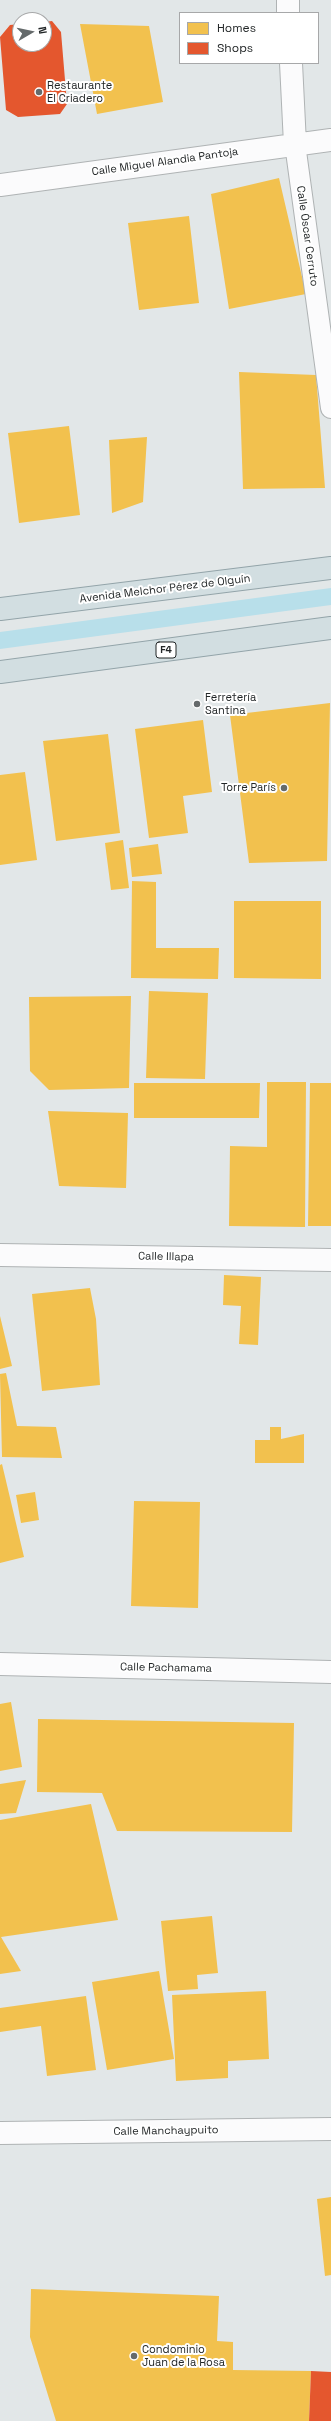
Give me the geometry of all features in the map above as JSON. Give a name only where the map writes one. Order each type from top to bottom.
[{"type":"highway","name":"Avenida Melchor Pérez de Olguín","points":[[0,609],[331,568]]},
{"type":"highway","name":"F4","points":[[0,672],[331,628]]},
{"type":"street","points":[[288,0],[288,12]]},
{"type":"street","name":"Calle Óscar Cerruto","points":[[291,64],[295,144]]},
{"type":"street","name":"Calle Miguel Alandia Pantoja","points":[[0,185],[331,140]]},
{"type":"street","name":"Calle Illapa","points":[[0,1255],[331,1260]]},
{"type":"street","name":"Calle Pachamama","points":[[0,1664],[331,1672]]},
{"type":"street","name":"Calle Manchaypuito","points":[[0,2133],[331,2129]]},
{"type":"lane","name":"Calle Óscar Cerruto","points":[[295,144],[331,408]]},
{"type":"shaded area","points":[[331,588],[331,605],[0,649],[0,632]]},
{"type":"building: Homes","points":[[80,24],[149,26],[163,102],[97,114]]},
{"type":"building: Homes","points":[[279,178],[306,294],[229,309],[211,194]]},
{"type":"building: Homes","points":[[189,216],[199,303],[139,310],[128,223]]},
{"type":"building: Homes","points":[[239,372],[316,375],[325,488],[243,489]]},
{"type":"building: Homes","points":[[69,426],[80,515],[19,523],[8,433]]},
{"type":"building: Homes","points":[[147,437],[143,502],[112,513],[109,440]]},
{"type":"building: Homes","name":"Torre París","points":[[330,703],[327,861],[249,863],[230,715]]},
{"type":"building: Homes","points":[[203,720],[212,792],[183,796],[188,833],[149,838],[135,729]]},
{"type":"building: Homes","points":[[108,734],[120,833],[56,841],[43,741]]},
{"type":"building: Homes","points":[[25,772],[37,860],[0,865],[0,775]]},
{"type":"building: Homes","points":[[123,840],[129,888],[111,890],[105,843]]},
{"type":"building: Homes","points":[[158,844],[162,874],[132,877],[129,848]]},
{"type":"building: Homes","points":[[132,881],[156,882],[156,948],[219,948],[218,979],[131,978]]},
{"type":"building: Homes","points":[[234,901],[321,901],[321,979],[234,978]]},
{"type":"building: Homes","points":[[149,991],[208,993],[205,1079],[146,1078]]},
{"type":"building: Homes","points":[[131,996],[129,1088],[49,1090],[30,1071],[29,997]]},
{"type":"building: Homes","points":[[267,1082],[306,1082],[305,1227],[229,1226],[230,1146],[267,1147]]},
{"type":"building: Homes","points":[[134,1083],[260,1083],[259,1118],[134,1118]]},
{"type":"building: Homes","points":[[310,1083],[331,1083],[331,1226],[308,1226]]},
{"type":"building: Homes","points":[[48,1111],[128,1113],[126,1188],[59,1186]]},
{"type":"building: Homes","points":[[224,1275],[261,1277],[258,1345],[239,1344],[241,1306],[223,1305]]},
{"type":"building: Homes","points":[[90,1288],[96,1319],[100,1385],[42,1391],[32,1294]]},
{"type":"building: Homes","points":[[0,1316],[12,1366],[0,1369]]},
{"type":"building: Homes","points":[[6,1373],[17,1426],[56,1427],[62,1458],[2,1457],[0,1374]]},
{"type":"building: Homes","points":[[270,1427],[281,1427],[281,1439],[304,1434],[304,1463],[255,1463],[255,1440],[270,1440]]},
{"type":"building: Homes","points":[[2,1464],[24,1557],[0,1563],[0,1465]]},
{"type":"building: Homes","points":[[35,1492],[39,1520],[21,1523],[16,1495]]},
{"type":"building: Homes","points":[[134,1501],[200,1502],[198,1608],[131,1606]]},
{"type":"building: Homes","points":[[11,1702],[22,1767],[0,1771],[0,1704]]},
{"type":"building: Homes","points":[[38,1719],[294,1723],[292,1832],[117,1831],[102,1793],[37,1792]]},
{"type":"building: Homes","points":[[26,1780],[16,1813],[0,1814],[0,1784]]},
{"type":"building: Homes","points":[[91,1804],[118,1920],[1,1937],[21,1971],[0,1974],[0,1820]]},
{"type":"building: Homes","points":[[212,1916],[218,1973],[197,1975],[198,1989],[168,1991],[161,1921]]},
{"type":"building: Homes","points":[[159,1971],[174,2059],[107,2070],[92,1982]]},
{"type":"building: Homes","points":[[266,1991],[269,2059],[228,2061],[228,2078],[176,2081],[172,1995]]},
{"type":"building: Homes","points":[[86,1996],[96,2070],[47,2076],[41,2026],[0,2032],[0,2008]]},
{"type":"building: Homes","points":[[331,2197],[331,2275],[325,2276],[317,2199]]},
{"type":"building: Homes","name":"Condominio Juan de la Rosa","points":[[31,2289],[219,2296],[217,2341],[233,2342],[233,2370],[311,2371],[309,2421],[56,2421],[30,2337]]},
{"type":"building: Shops","points":[[52,21],[61,32],[67,104],[60,114],[18,117],[6,110],[0,37],[10,25],[12,25],[12,52],[52,52]]},
{"type":"building: Shops","points":[[311,2371],[331,2372],[331,2421],[309,2421]]},
{"type":"place","name":"Restaurante El Criadero","points":[[39,92]]},
{"type":"place","name":"Ferretería Santina","points":[[197,704]]},
{"type":"place","name":"Torre París","points":[[284,788]]},
{"type":"place","name":"Condominio Juan de la Rosa","points":[[134,2356]]}]
